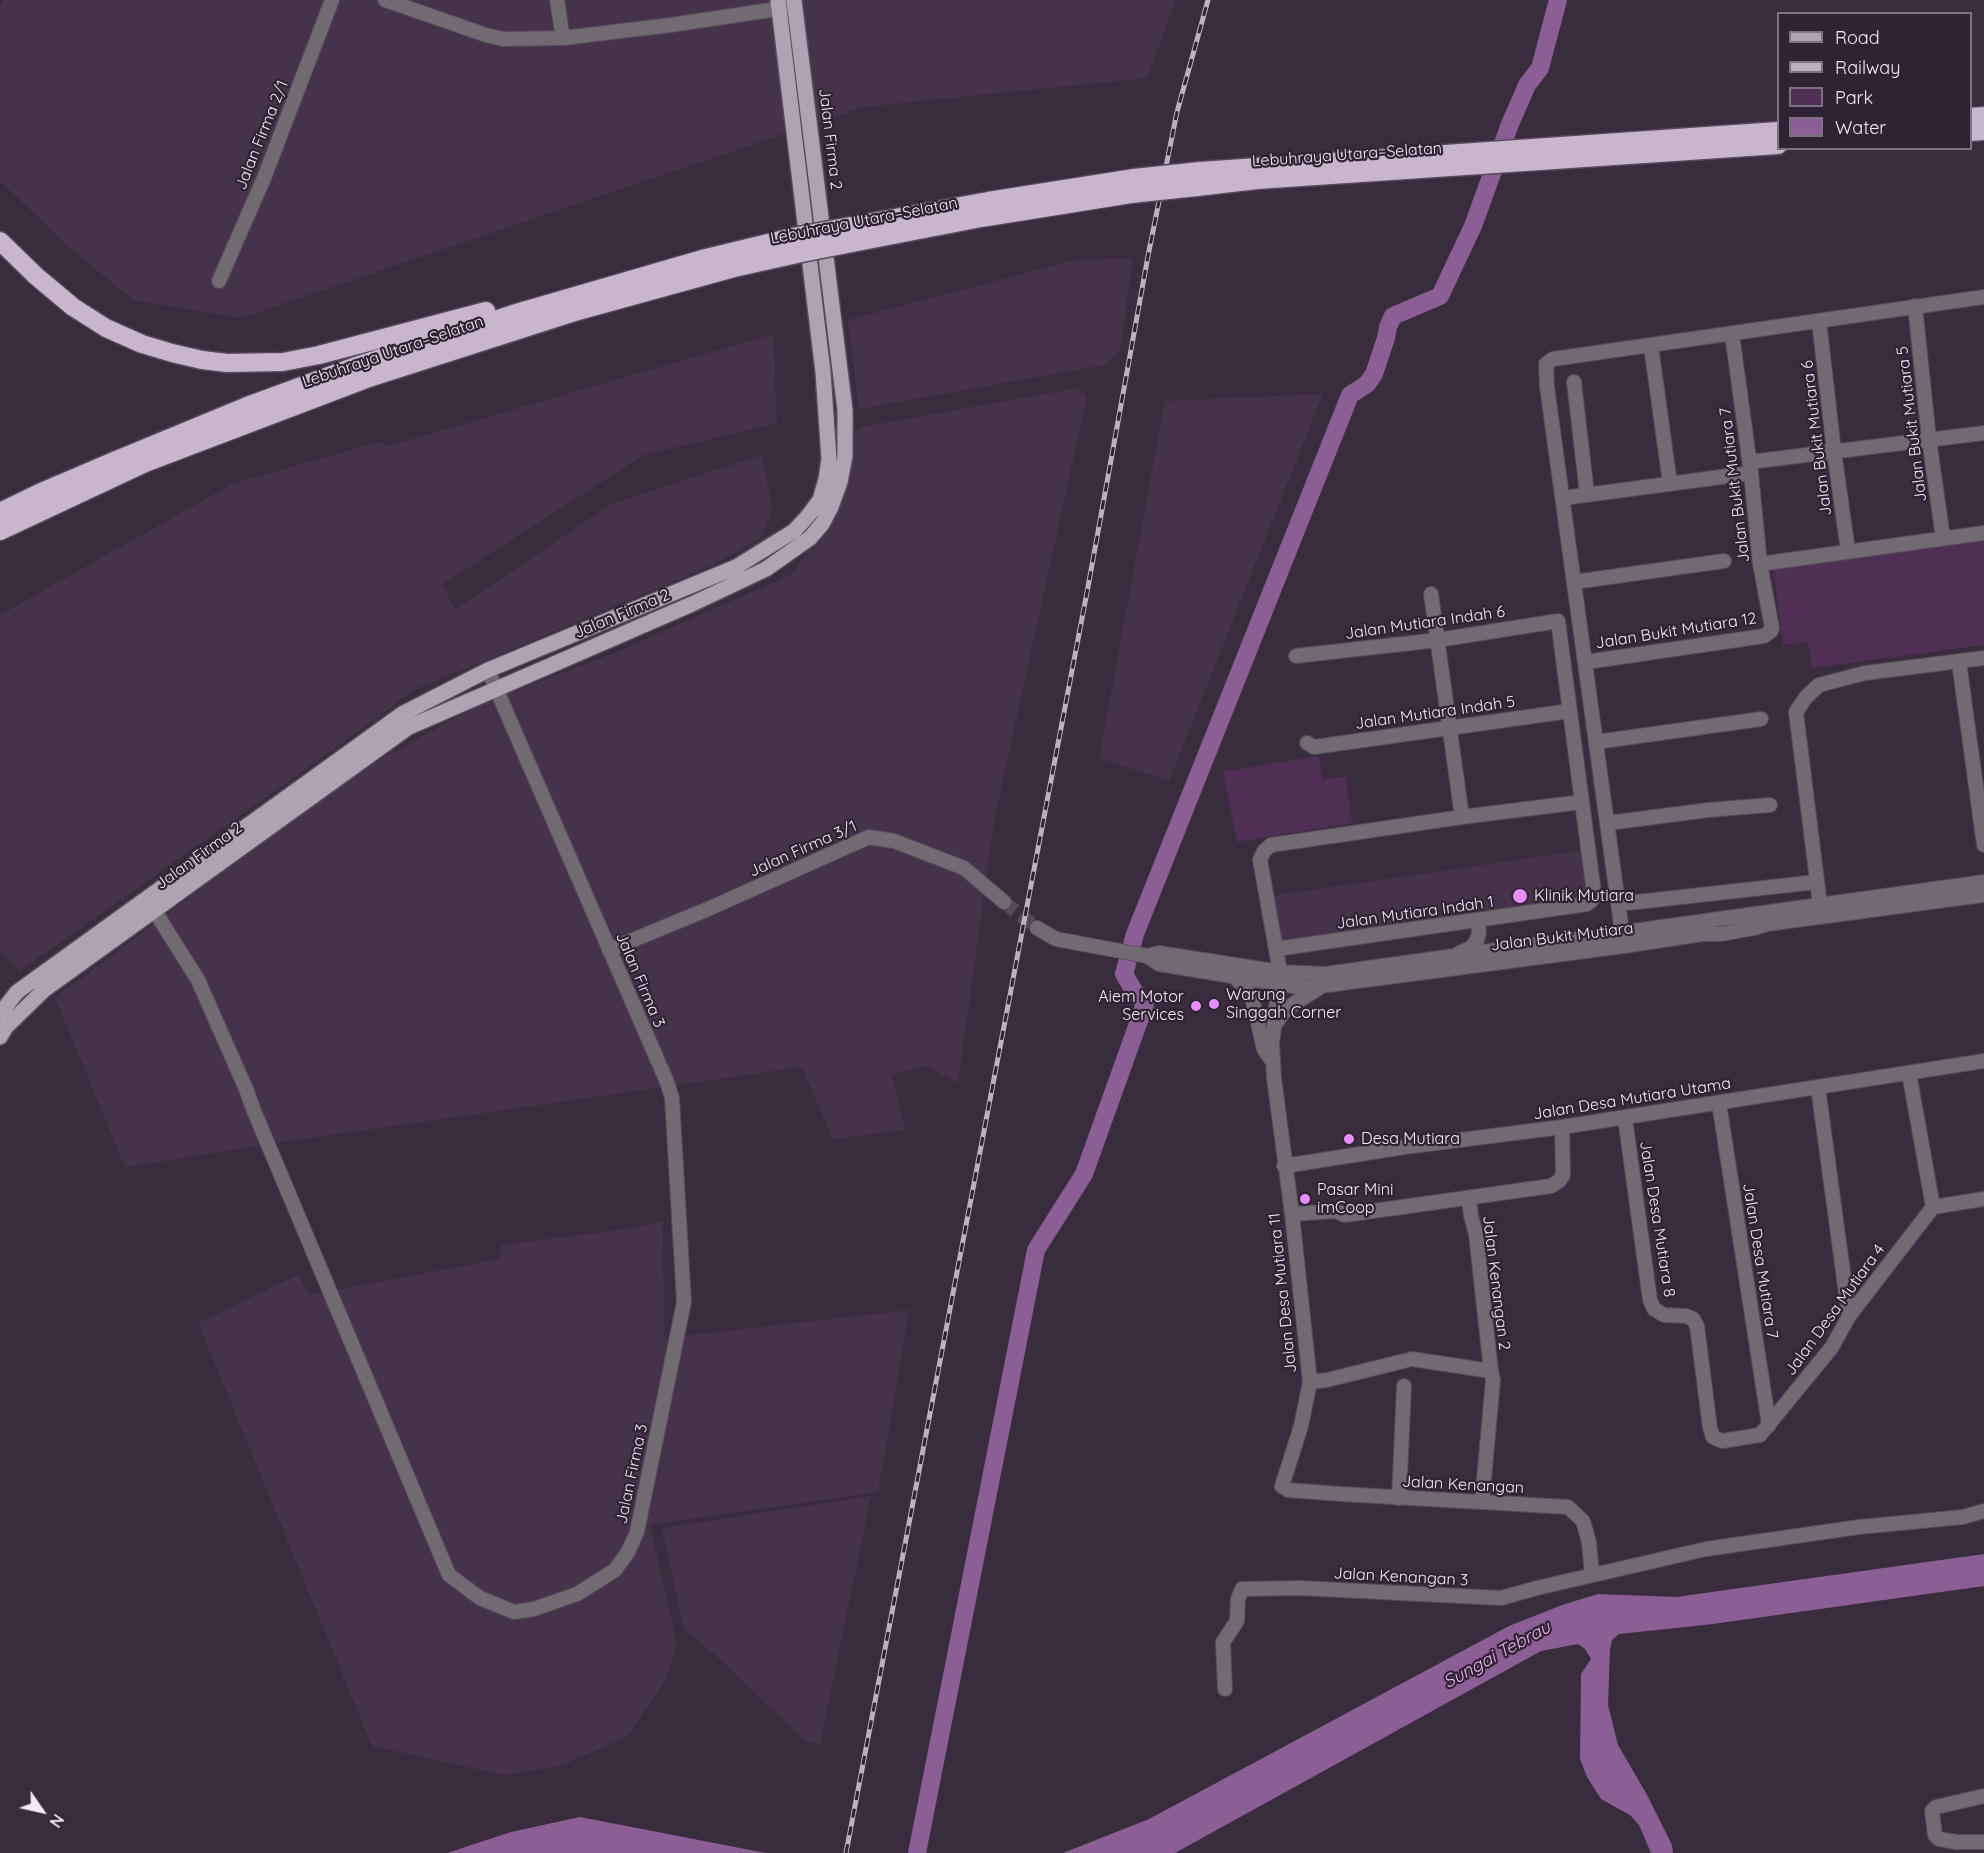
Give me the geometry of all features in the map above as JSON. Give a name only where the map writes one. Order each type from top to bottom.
[{"type":"highway","name":"Lebuhraya Utara–Selatan","points":[[0,512],[39,493],[247,406],[334,374],[513,314],[706,258],[841,236],[981,218],[1133,186],[1777,131]]},
{"type":"highway","name":"Lebuhraya Utara–Selatan","points":[[1517,155],[1777,145]]},
{"type":"highway","points":[[0,241],[66,301],[106,328],[142,344],[172,353],[227,363],[283,362],[436,325],[596,280],[620,283]]},
{"type":"highway","name":"Lebuhraya Utara–Selatan","points":[[0,531],[148,462],[366,379],[578,311],[723,271],[795,245]]},
{"type":"main road","name":"Jalan Firma 2","points":[[0,1014],[17,992],[409,727],[692,604],[766,569],[810,538],[822,524],[840,482],[845,456],[845,410],[795,3]]},
{"type":"main road","name":"Jalan Firma 2","points":[[0,1037],[6,1027],[44,990],[150,904],[402,714],[488,670],[736,567],[794,531],[820,500],[829,459],[823,372],[779,4]]},
{"type":"main road","points":[[0,1004],[17,992]]},
{"type":"street","name":"Jalan Firma 2/1","points":[[219,281],[264,178],[332,0]]},
{"type":"street","points":[[385,0],[503,39],[563,38],[671,25],[779,4],[795,3]]},
{"type":"street","points":[[557,0],[563,38]]},
{"type":"street","points":[[1652,942],[1634,940],[1622,932],[1547,387],[1546,364],[1552,359],[1984,297]]},
{"type":"street","name":"Jalan Bukit Mutiara 5","points":[[1915,306],[1929,439],[1943,538]]},
{"type":"street","name":"Jalan Bukit Mutiara 6","points":[[1819,321],[1848,551]]},
{"type":"street","name":"Jalan Bukit Mutiara 7","points":[[1732,334],[1760,564],[1771,631]]},
{"type":"street","points":[[1651,346],[1670,484]]},
{"type":"street","points":[[1574,382],[1587,494]]},
{"type":"street","points":[[1563,498],[1670,484],[1834,451],[1984,433]]},
{"type":"street","points":[[1760,564],[1984,533]]},
{"type":"street","points":[[1574,582],[1724,561]]},
{"type":"street","points":[[1431,594],[1462,817]]},
{"type":"street","name":"Jalan Mutiara Indah 6","points":[[1296,656],[1437,640],[1558,621],[1570,711]]},
{"type":"street","name":"Jalan Bukit Mutiara 12","points":[[1586,662],[1764,636],[1771,631]]},
{"type":"street","points":[[1820,910],[1796,712],[1806,697],[1819,685],[1865,673],[1984,658]]},
{"type":"street","points":[[1959,662],[1978,760],[1984,845]]},
{"type":"street","name":"Jalan Firma 3","points":[[150,904],[198,980],[246,1089],[449,1575],[480,1598],[514,1612],[534,1609],[577,1594],[615,1570],[628,1552],[637,1532],[684,1302],[672,1098],[488,670]]},
{"type":"street","points":[[1273,1062],[1272,1044],[1279,978],[1260,860],[1264,851],[1271,845],[1582,802],[1570,711]]},
{"type":"street","name":"Jalan Mutiara Indah 5","points":[[1307,743],[1314,747],[1570,711]]},
{"type":"street","points":[[1596,742],[1761,719]]},
{"type":"street","name":"Jalan Mutiara Indah 1","points":[[1276,949],[1479,927],[1587,904],[1592,900],[1594,893],[1582,802]]},
{"type":"street","points":[[1608,823],[1708,810],[1770,805]]},
{"type":"street","name":"Jalan Firma 3/1","points":[[609,950],[708,909],[869,837],[894,841],[963,868],[1004,902]]},
{"type":"street","points":[[1618,904],[1816,882]]},
{"type":"street","name":"Jalan Bukit Mutiara","points":[[1279,978],[1305,988],[1321,987],[1703,934],[1721,934],[1754,928],[1820,910],[1984,882]]},
{"type":"street","name":"Jalan Bukit Mutiara","points":[[1147,956],[1159,964],[1234,977],[1279,978],[1325,974],[1622,932],[1984,895]]},
{"type":"street","points":[[1479,927],[1485,940],[1508,949]]},
{"type":"street","points":[[1455,956],[1471,948],[1479,927]]},
{"type":"street","points":[[1037,928],[1056,939],[1109,950],[1147,956],[1159,953],[1279,978]]},
{"type":"street","points":[[1596,950],[1610,945],[1622,932]]},
{"type":"street","points":[[1234,977],[1252,998],[1264,1049],[1273,1062]]},
{"type":"street","points":[[1274,1026],[1287,1008],[1321,987]]},
{"type":"street","name":"Jalan Desa Mutiara Utama","points":[[1284,1166],[1405,1147],[1625,1118],[1984,1061]]},
{"type":"street","name":"Jalan Desa Mutiara 11","points":[[1273,1062],[1310,1382],[1301,1426],[1282,1486]]},
{"type":"street","points":[[1909,1073],[1933,1207],[1984,1199]]},
{"type":"street","points":[[1818,1087],[1849,1316]]},
{"type":"street","name":"Jalan Desa Mutiara 7","points":[[1719,1103],[1769,1425]]},
{"type":"street","name":"Jalan Desa Mutiara 8","points":[[1625,1118],[1650,1300],[1654,1309],[1664,1315],[1686,1316],[1693,1319],[1697,1326],[1713,1437]]},
{"type":"street","points":[[1292,1214],[1336,1211],[1345,1215],[1551,1186],[1563,1175],[1562,1127]]},
{"type":"street","name":"Jalan Kenangan 2","points":[[1469,1198],[1476,1234],[1493,1380],[1482,1501]]},
{"type":"street","name":"Jalan Desa Mutiara 4","points":[[1713,1437],[1722,1441],[1760,1435],[1832,1347],[1849,1316],[1933,1207]]},
{"type":"street","name":"Jalan Kenangan 2","points":[[1310,1382],[1412,1359],[1491,1371]]},
{"type":"street","points":[[1399,1498],[1404,1386]]},
{"type":"street","name":"Jalan Kenangan","points":[[1282,1486],[1288,1490],[1568,1507],[1583,1521],[1589,1542],[1592,1575]]},
{"type":"street","points":[[1592,1575],[1706,1549],[1859,1527],[1963,1517],[1984,1511]]},
{"type":"street","name":"Jalan Kenangan 3","points":[[1225,1689],[1223,1642],[1235,1624],[1239,1592],[1245,1589],[1300,1588],[1501,1598],[1592,1575]]},
{"type":"street","points":[[1984,1796],[1936,1807],[1932,1811],[1935,1834],[1939,1839],[1956,1842],[1984,1842]]},
{"type":"shaded area","points":[[4,0],[1176,0],[1147,78],[863,107],[241,318],[133,300],[72,250],[0,181],[0,8]]},
{"type":"shaded area","points":[[1133,258],[1120,351],[1105,365],[859,409],[848,320],[1075,260]]},
{"type":"shaded area","points":[[773,334],[777,423],[644,455],[443,584],[455,610],[611,504],[762,455],[772,509],[762,538],[708,567],[414,690],[20,971],[0,951],[0,615],[232,484],[382,441],[385,447]]},
{"type":"shaded area","points":[[1078,388],[1087,396],[994,821],[958,1083],[925,1066],[892,1075],[905,1130],[833,1139],[802,1067],[125,1167],[55,998],[356,773],[479,705],[616,652],[790,575],[835,515],[846,488],[853,432],[862,427]]},
{"type":"shaded area","points":[[1323,394],[1169,781],[1099,758],[1165,401]]},
{"type":"shaded area","points":[[1585,850],[1593,904],[1281,952],[1270,896]]},
{"type":"shaded area","points":[[662,1221],[665,1338],[909,1310],[878,1492],[650,1525],[677,1644],[665,1681],[627,1737],[560,1766],[504,1775],[372,1746],[198,1323],[298,1275],[310,1295],[500,1259],[501,1245],[627,1229]]},
{"type":"shaded area","points":[[871,1496],[820,1744],[805,1741],[723,1662],[684,1629],[662,1528]]},
{"type":"green space","points":[[1984,538],[1984,645],[1812,668],[1808,642],[1783,645],[1773,566]]},
{"type":"green space","points":[[1319,756],[1322,780],[1346,776],[1352,823],[1237,842],[1223,772]]},
{"type":"water","name":"Sungai Tebrau","points":[[1984,1554],[1984,1586],[1713,1624],[1619,1634],[1612,1640],[1608,1705],[1618,1745],[1646,1793],[1672,1845],[1673,1853],[1651,1853],[1639,1825],[1630,1815],[1601,1799],[1587,1777],[1580,1759],[1581,1674],[1591,1659],[1585,1649],[1578,1644],[1541,1651],[1175,1853],[1063,1853],[1149,1819],[1509,1626],[1562,1605],[1598,1594],[1676,1597]]},
{"type":"water","points":[[580,1817],[766,1853],[447,1853],[511,1832]]},
{"type":"waterway","points":[[917,1853],[1036,1250],[1084,1174],[1145,1004],[1124,974],[1135,934],[1350,395],[1367,384],[1374,374],[1393,316],[1440,296],[1473,226],[1510,124],[1527,85],[1540,68],[1558,0]]},
{"type":"waterway","points":[[1557,4],[1560,0]]},
{"type":"tunnel","points":[[1004,902],[1037,928]]},
{"type":"railway","points":[[846,1853],[1088,587],[1148,256],[1177,112],[1208,0]]},
{"type":"place","name":"Klinik Mutiara","points":[[1520,896]]},
{"type":"place","name":"Warung Singgah Corner","points":[[1214,1004]]},
{"type":"place","name":"Aiem Motor Services","points":[[1196,1006]]},
{"type":"place","name":"Desa Mutiara","points":[[1349,1139]]},
{"type":"place","name":"Pasar Mini imCoop","points":[[1305,1199]]}]
